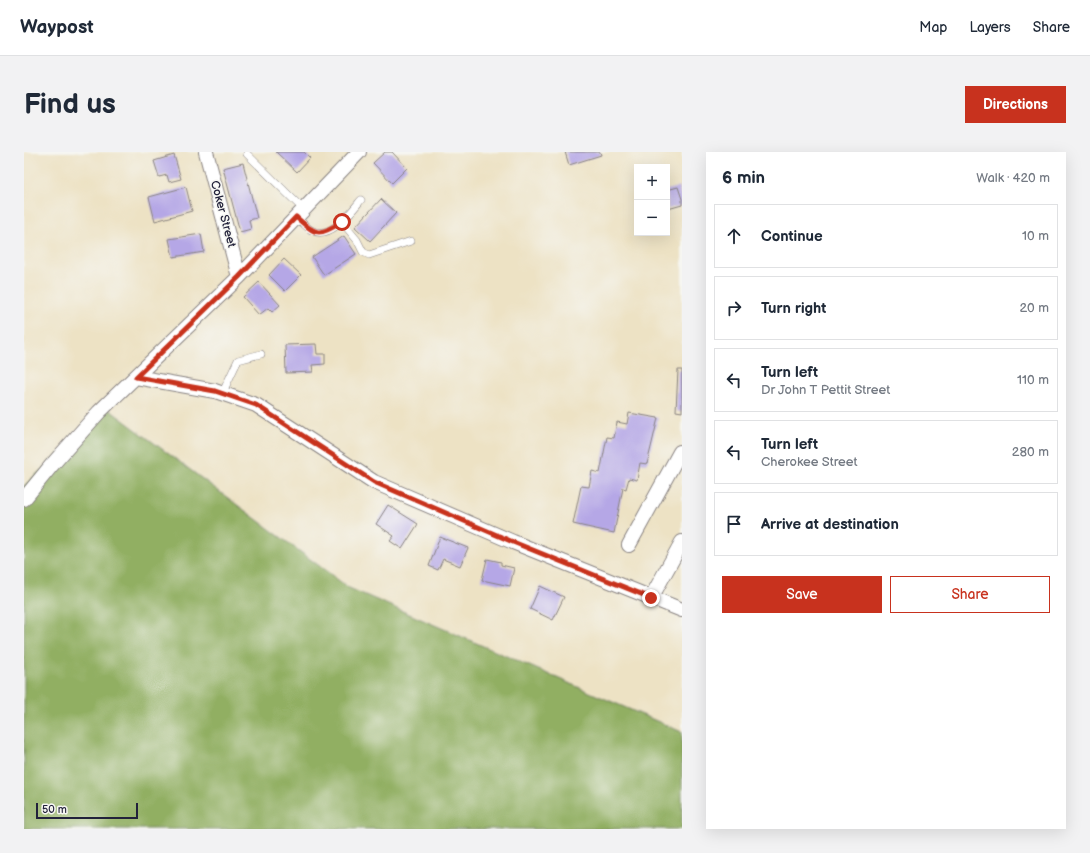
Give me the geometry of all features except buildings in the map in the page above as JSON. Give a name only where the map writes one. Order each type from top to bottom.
[{"type":"street","name":"Coker Street","points":[[206,152],[239,277]]},
{"type":"street","points":[[24,499],[99,412],[239,277],[359,152]]},
{"type":"street","points":[[136,377],[215,391],[256,405],[374,482],[513,542],[682,610]]},
{"type":"street","points":[[681,451],[682,470]]},
{"type":"street","points":[[629,545],[681,451]]},
{"type":"street","points":[[651,598],[682,542]]},
{"type":"lane","points":[[247,154],[300,214],[312,230],[323,233],[342,222],[361,200]]},
{"type":"lane","points":[[342,222],[357,240],[364,252],[369,255],[411,241]]},
{"type":"lane","points":[[222,394],[238,360],[261,354]]},
{"type":"green space","points":[[107,408],[349,588],[682,732],[682,829],[24,829],[24,486]]},
{"type":"route","points":[[342,222],[323,233],[312,230],[296,217],[239,277],[136,377],[215,391],[256,405],[374,482],[513,542],[651,598]]}]
